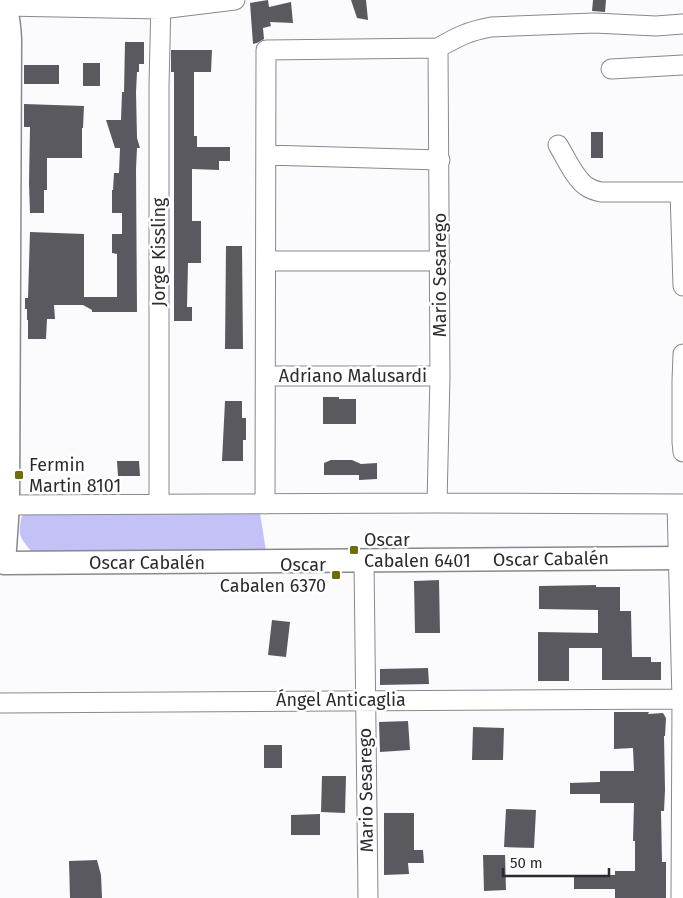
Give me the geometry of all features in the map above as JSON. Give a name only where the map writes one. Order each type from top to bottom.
[{"type":"main road","points":[[2,4],[9,22],[10,39],[4,390],[8,505],[2,563]]},
{"type":"main road","name":"Oscar Cabalén","points":[[2,563],[681,558]]},
{"type":"street","points":[[2,4],[161,4],[235,0]]},
{"type":"street","name":"Jorge Kissling","points":[[159,504],[159,86],[161,4]]},
{"type":"street","points":[[265,504],[266,50],[438,48],[460,35],[491,27],[594,23],[656,26],[683,24]]},
{"type":"street","name":"Mario Sesarego","points":[[437,503],[440,376],[438,48]]},
{"type":"street","points":[[611,69],[683,65]]},
{"type":"street","points":[[558,145],[576,175],[584,185],[593,190],[601,192],[681,192],[683,286]]},
{"type":"street","points":[[266,155],[440,160]]},
{"type":"street","points":[[266,261],[440,261]]},
{"type":"street","points":[[683,354],[683,452]]},
{"type":"street","name":"Adriano Malusardi","points":[[266,376],[440,376]]},
{"type":"street","points":[[8,505],[680,504],[683,699],[682,898]]},
{"type":"street","name":"Mario Sesarego","points":[[364,561],[368,898]]},
{"type":"street","name":"Ángel Anticaglia","points":[[0,703],[683,699]]},
{"type":"shaded area","points":[[30,510],[260,513],[266,551],[32,552],[22,539],[20,532],[22,516]]},
{"type":"building","points":[[268,0],[269,7],[291,2],[293,23],[270,22],[271,26],[263,28],[264,39],[253,44],[250,3]]},
{"type":"building","points":[[351,0],[366,0],[368,20],[357,18]]},
{"type":"building","points":[[593,0],[606,0],[605,12],[592,11]]},
{"type":"building","points":[[125,42],[144,42],[144,64],[139,64],[136,92],[137,138],[140,148],[137,148],[136,169],[137,312],[92,312],[92,310],[83,305],[54,305],[55,319],[47,319],[46,339],[28,339],[25,298],[28,298],[30,232],[84,234],[84,297],[117,297],[117,254],[112,253],[112,234],[122,234],[122,213],[112,213],[112,190],[114,173],[119,173],[120,148],[115,148],[106,120],[121,120],[122,92],[124,92]]},
{"type":"building","points":[[171,50],[212,50],[211,72],[194,72],[194,136],[197,136],[197,147],[230,147],[230,161],[219,161],[219,170],[192,169],[192,221],[201,221],[201,263],[188,263],[187,307],[192,307],[192,321],[174,321],[174,72],[171,72]]},
{"type":"building","points":[[83,63],[100,63],[100,86],[83,86]]},
{"type":"building","points":[[24,65],[59,65],[59,84],[24,84]]},
{"type":"building","points":[[24,104],[84,106],[82,158],[47,158],[47,190],[44,190],[44,213],[30,213],[30,127],[24,127]]},
{"type":"building","points":[[591,132],[603,132],[603,158],[591,158]]},
{"type":"building","points":[[226,246],[242,246],[243,349],[225,349]]},
{"type":"building","points":[[323,397],[356,399],[356,424],[323,424]]},
{"type":"building","points":[[225,401],[242,401],[242,418],[246,418],[246,440],[243,440],[243,461],[222,461]]},
{"type":"building","points":[[331,460],[352,460],[361,464],[377,463],[377,479],[359,480],[359,475],[324,475],[324,463]]},
{"type":"building","points":[[117,461],[139,461],[140,476],[118,476]]},
{"type":"building","points":[[439,580],[440,633],[415,633],[414,581]]},
{"type":"building","points":[[596,585],[596,587],[620,587],[620,611],[631,611],[632,657],[651,657],[651,662],[661,662],[661,680],[602,680],[602,648],[569,648],[569,681],[538,681],[538,632],[598,633],[598,610],[539,609],[539,586]]},
{"type":"building","points":[[272,620],[290,622],[286,657],[268,655]]},
{"type":"building","points":[[428,668],[429,684],[380,685],[380,669]]},
{"type":"building","points":[[614,712],[663,713],[666,718],[664,736],[664,811],[661,811],[662,862],[666,862],[666,898],[615,898],[615,889],[574,889],[574,875],[615,875],[615,871],[635,871],[635,841],[633,841],[634,803],[600,803],[600,794],[570,794],[570,783],[600,782],[600,771],[634,771],[633,748],[614,749]]},
{"type":"building","points":[[408,721],[410,750],[380,752],[379,722]]},
{"type":"building","points":[[473,727],[504,728],[503,760],[472,760]]},
{"type":"building","points":[[264,745],[282,745],[282,768],[264,768]]},
{"type":"building","points":[[322,776],[346,776],[345,813],[321,812]]},
{"type":"building","points":[[506,809],[536,810],[534,848],[504,847]]},
{"type":"building","points":[[384,813],[414,813],[414,850],[423,850],[424,863],[408,863],[409,874],[384,875]]},
{"type":"building","points":[[320,814],[320,835],[291,835],[291,815]]},
{"type":"building","points":[[483,855],[505,855],[506,890],[484,891]]},
{"type":"building","points":[[97,860],[101,875],[102,898],[70,898],[69,861]]},
{"type":"place","name":"Fermin Martin 8101","points":[[19,475]]},
{"type":"place","name":"Oscar Cabalen 6401","points":[[354,550]]},
{"type":"place","name":"Oscar Cabalen 6370","points":[[336,575]]}]
